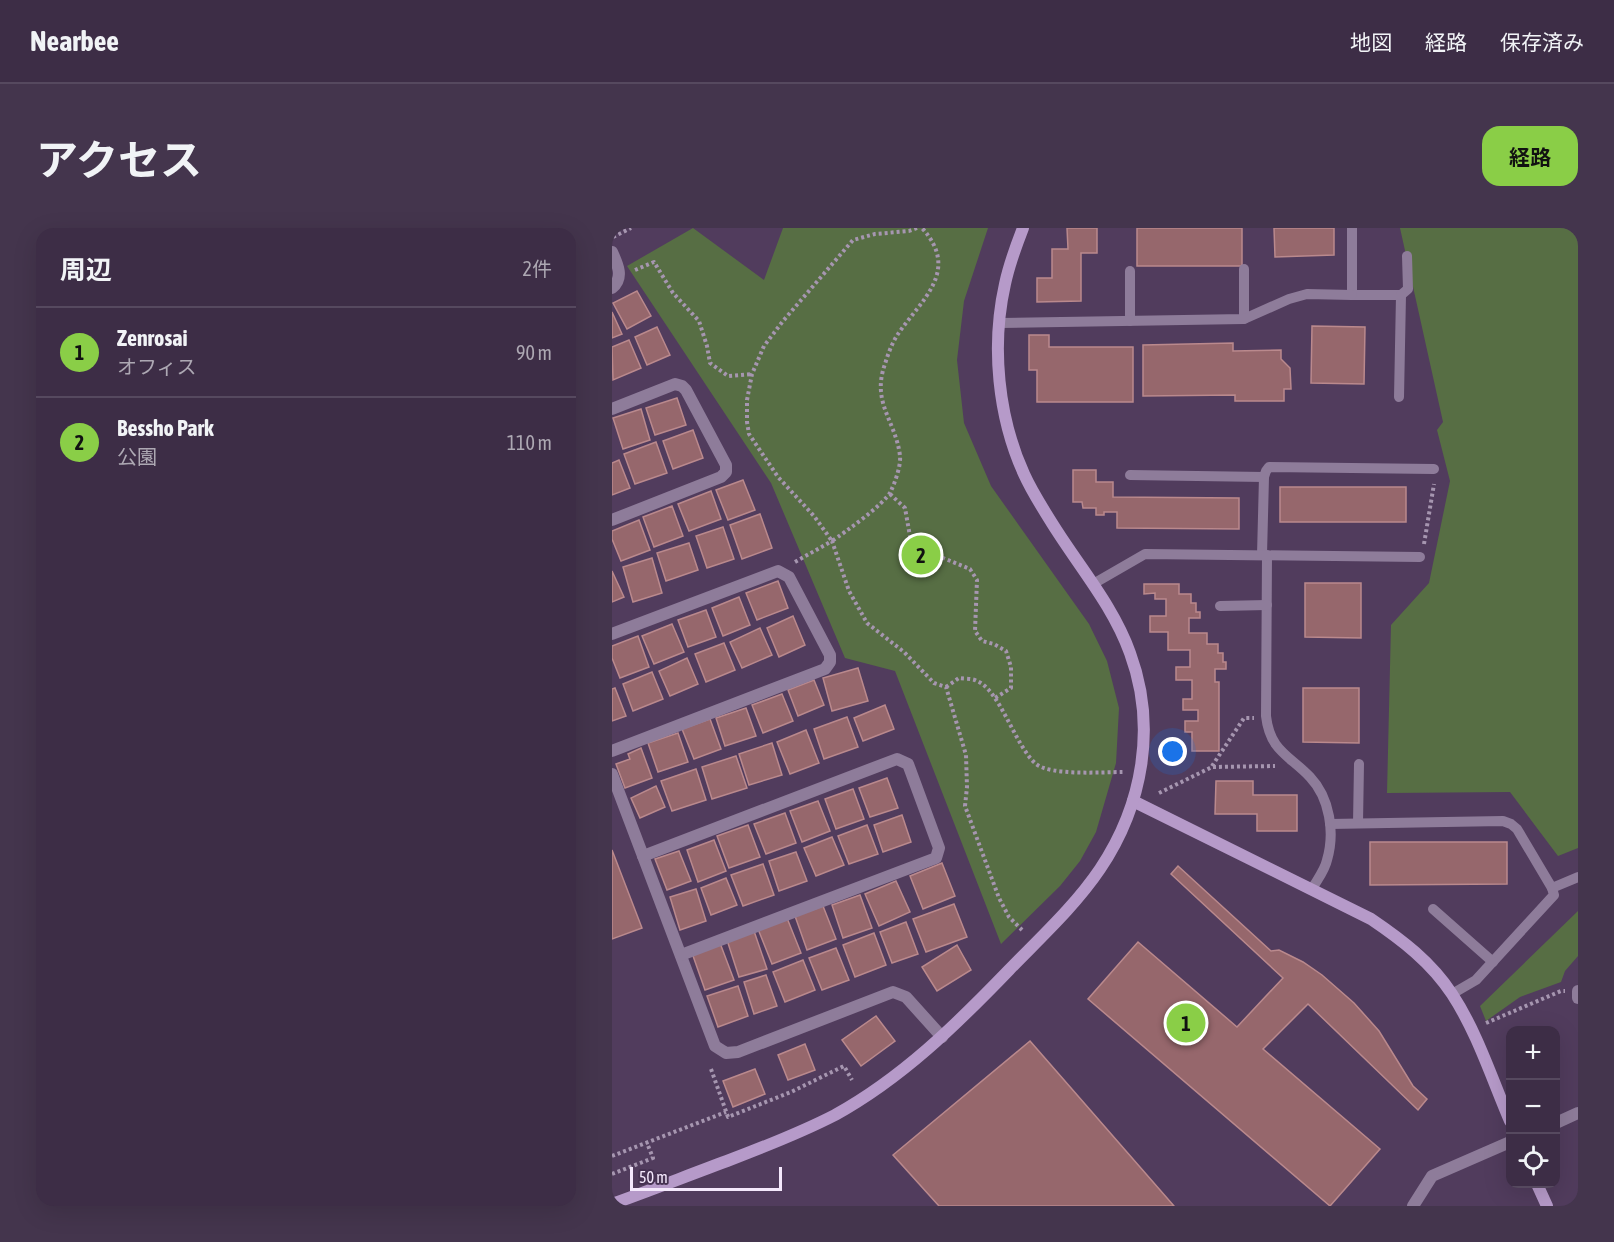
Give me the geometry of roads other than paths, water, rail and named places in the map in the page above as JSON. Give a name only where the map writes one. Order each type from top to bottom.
[{"type":"street","points":[[612,1204],[792,1136],[837,1114],[886,1081],[942,1037],[1076,900],[1114,847],[1141,776],[1144,732],[1142,701],[1129,649],[1112,613],[1032,490],[1017,456],[1001,392],[998,356],[1005,284],[1023,228]]},
{"type":"street","points":[[612,252],[620,276],[619,282],[612,288]]},
{"type":"street","points":[[612,409],[675,384],[682,386],[726,465],[726,472],[721,477],[612,520]]},
{"type":"street","points":[[612,634],[778,572],[789,577],[830,655],[830,662],[825,669],[612,751]]},
{"type":"street","points":[[643,856],[897,759],[908,764],[939,848],[936,858],[681,955]]},
{"type":"street","points":[[612,774],[715,1046],[726,1053],[738,1052],[893,992],[906,997],[942,1037]]},
{"type":"street","points":[[1133,801],[1371,919],[1407,944],[1426,962],[1452,994],[1470,1028],[1506,1112]]},
{"type":"street","points":[[1578,992],[1578,998]]},
{"type":"street","points":[[1560,1121],[1578,1113]]},
{"type":"street","points":[[1419,1202],[1432,1176],[1506,1144]]},
{"type":"street","points":[[1540,1188],[1547,1206]]},
{"type":"lane","points":[[1352,228],[1352,295]]},
{"type":"lane","points":[[1000,323],[1244,320],[1289,299],[1307,294],[1401,295],[1408,289],[1407,256]]},
{"type":"lane","points":[[1244,269],[1244,320]]},
{"type":"lane","points":[[1130,272],[1130,321]]},
{"type":"lane","points":[[1399,397],[1401,295]]},
{"type":"lane","points":[[1312,889],[1328,858],[1330,824],[1325,801],[1317,785],[1284,755],[1268,729],[1266,716],[1267,605],[1264,477],[1269,467],[1434,469]]},
{"type":"lane","points":[[1130,475],[1264,477]]},
{"type":"lane","points":[[1093,584],[1144,554],[1420,557]]},
{"type":"lane","points":[[1220,606],[1267,605]]},
{"type":"lane","points":[[1358,823],[1359,764]]},
{"type":"lane","points":[[1330,824],[1503,821],[1516,829],[1554,895],[1476,980],[1452,994]]},
{"type":"lane","points":[[1552,888],[1578,877]]},
{"type":"lane","points":[[1433,909],[1493,962]]},
{"type":"place","name":"Bessho Park","points":[[921,555]]},
{"type":"place","name":"Zenrosai","points":[[1186,1023]]}]
